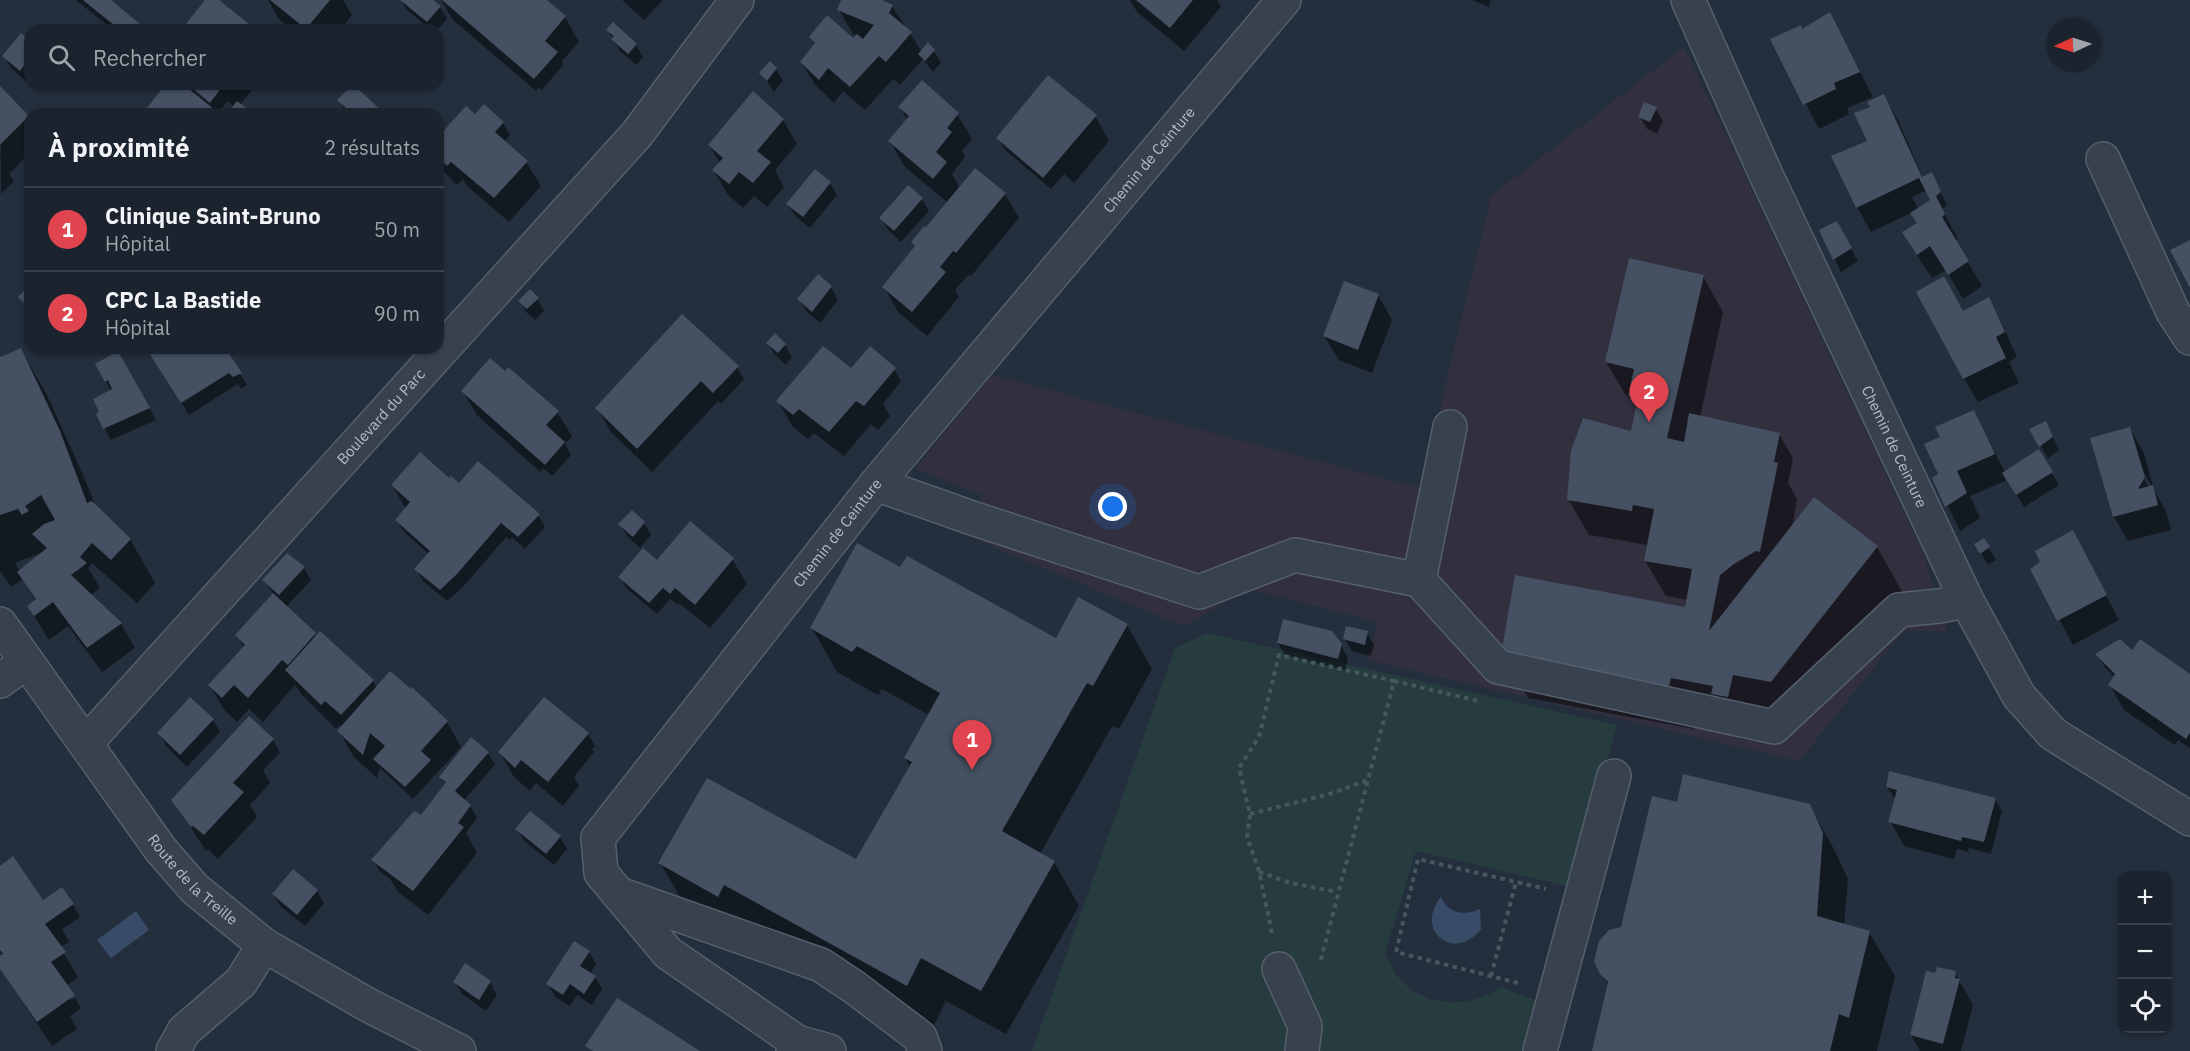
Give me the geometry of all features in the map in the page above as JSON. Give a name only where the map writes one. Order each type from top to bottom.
[{"type":"street","name":"Boulevard du Parc","points":[[444,347],[637,134],[737,0]]},
{"type":"street","name":"Chemin de Ceinture","points":[[829,1051],[795,1047],[668,954],[601,873],[598,838],[876,484],[1284,0]]},
{"type":"street","name":"Chemin de Ceinture","points":[[1688,0],[1767,177],[1967,601],[2019,696],[2053,734],[2190,819]]},
{"type":"street","points":[[2103,159],[2174,312],[2190,338]]},
{"type":"street","name":"Boulevard du Parc","points":[[86,743],[438,354]]},
{"type":"street","points":[[1419,580],[1450,427]]},
{"type":"street","points":[[876,484],[972,518],[1199,592],[1295,555],[1419,580],[1498,667],[1774,727],[1899,610],[1967,601]]},
{"type":"street","name":"Route de la Treille","points":[[0,624],[167,858],[195,889],[264,945],[368,1005],[459,1051]]},
{"type":"street","points":[[0,681],[26,662]]},
{"type":"street","points":[[1540,1051],[1614,776]]},
{"type":"street","points":[[619,894],[821,965],[920,1037],[925,1051]]},
{"type":"street","points":[[173,1051],[184,1031],[241,982],[264,945]]},
{"type":"street","points":[[1279,969],[1303,1038]]},
{"type":"path","points":[[1279,969],[1259,871],[1247,837],[1250,814],[1239,768],[1259,738],[1279,655],[1394,681],[1338,892],[1303,1038]]},
{"type":"path","points":[[1250,814],[1333,794],[1368,780]]},
{"type":"path","points":[[1555,993],[1396,952],[1418,859],[1581,897]]},
{"type":"path","points":[[1259,871],[1292,884],[1338,892]]},
{"type":"path","points":[[1491,976],[1516,882]]},
{"type":"shaded area","points":[[1684,47],[1924,555],[1947,631],[1903,631],[1799,761],[1367,660],[1378,622],[1250,589],[1183,626],[965,535],[982,495],[915,469],[992,375],[1421,488],[1491,196]]},
{"type":"green space","points":[[1207,633],[1617,725],[1571,887],[1416,851],[1385,954],[1396,974],[1407,986],[1432,999],[1460,1002],[1488,994],[1501,987],[1538,1001],[1525,1051],[1032,1051],[1175,648]]},
{"type":"water","points":[[1441,897],[1448,907],[1458,912],[1480,909],[1481,929],[1471,939],[1460,943],[1450,943],[1441,939],[1435,931],[1432,921],[1434,910]]},
{"type":"water","points":[[136,911],[149,930],[111,958],[97,940]]},
{"type":"building","points":[[83,0],[111,0],[140,24],[113,24]]},
{"type":"building","points":[[205,0],[219,0],[249,24],[186,24]]},
{"type":"building","points":[[270,0],[330,0],[310,24],[300,24]]},
{"type":"building","points":[[400,0],[433,0],[441,6],[427,22]]},
{"type":"building","points":[[442,0],[547,0],[566,16],[545,41],[558,52],[534,79]]},
{"type":"building","points":[[841,0],[882,0],[893,5],[889,13],[912,32],[886,62],[879,56],[850,87],[828,68],[819,80],[800,62],[815,43],[809,37],[827,15],[853,38],[857,34],[863,39],[874,25],[837,10]]},
{"type":"building","points":[[1136,0],[1193,0],[1170,28]]},
{"type":"building","points":[[1830,12],[1860,72],[1834,83],[1836,89],[1803,105],[1770,39],[1801,25],[1802,29]]},
{"type":"building","points":[[613,22],[637,44],[628,54],[611,39],[614,36],[606,30]]},
{"type":"building","points":[[21,33],[24,35],[24,66],[20,71],[2,56]]},
{"type":"building","points":[[928,42],[935,50],[925,61],[918,54]]},
{"type":"building","points":[[770,61],[777,68],[767,81],[759,73]]},
{"type":"building","points":[[1048,75],[1097,115],[1043,178],[996,138]]},
{"type":"building","points":[[922,80],[959,113],[947,128],[952,132],[936,152],[947,162],[933,179],[888,141],[909,116],[898,107]]},
{"type":"building","points":[[0,86],[24,111],[24,121],[0,145]]},
{"type":"building","points":[[161,90],[190,90],[213,108],[147,108]]},
{"type":"building","points":[[194,90],[220,90],[210,103]]},
{"type":"building","points":[[347,90],[359,90],[379,108],[346,108],[337,100]]},
{"type":"building","points":[[753,91],[784,119],[757,151],[771,162],[753,183],[739,172],[729,184],[712,170],[723,158],[708,145]]},
{"type":"building","points":[[1884,94],[1922,177],[1932,172],[1941,192],[1936,196],[1945,214],[1942,217],[1969,261],[1948,275],[1930,246],[1917,255],[1902,232],[1917,223],[1910,213],[1930,200],[1919,178],[1856,208],[1831,156],[1867,141],[1854,113],[1870,107],[1867,102]]},
{"type":"building","points":[[237,101],[246,108],[232,108]]},
{"type":"building","points":[[1644,102],[1657,107],[1650,122],[1638,117]]},
{"type":"building","points":[[484,104],[504,122],[495,132],[528,161],[494,198],[451,162],[447,166],[444,163],[444,130],[466,106],[475,114]]},
{"type":"building","points":[[975,168],[1006,193],[956,253],[953,251],[940,267],[946,272],[912,312],[882,287],[915,246],[911,242]]},
{"type":"building","points":[[815,169],[831,182],[803,217],[786,204]]},
{"type":"building","points":[[908,185],[923,198],[894,231],[879,218]]},
{"type":"building","points":[[1837,221],[1852,248],[1833,260],[1819,230]]},
{"type":"building","points":[[2190,240],[2190,288],[2170,250]]},
{"type":"building","points":[[1629,258],[1704,275],[1667,438],[1684,442],[1689,413],[1780,433],[1774,462],[1778,463],[1760,552],[1756,551],[1720,575],[1709,631],[1814,497],[1878,546],[1771,682],[1733,675],[1728,697],[1711,694],[1713,686],[1671,678],[1669,686],[1501,654],[1515,575],[1685,607],[1692,569],[1644,561],[1654,509],[1633,505],[1632,511],[1567,500],[1571,451],[1583,418],[1631,431],[1638,398],[1628,396],[1634,369],[1605,362]]},
{"type":"building","points":[[818,274],[832,286],[812,312],[797,299]]},
{"type":"building","points":[[1944,276],[1963,311],[1989,297],[2005,332],[1996,337],[2006,358],[1963,379],[1916,292]]},
{"type":"building","points":[[1344,281],[1379,294],[1358,350],[1323,336]]},
{"type":"building","points":[[530,289],[539,298],[527,309],[518,301]]},
{"type":"building","points":[[24,291],[24,303],[18,297]]},
{"type":"building","points":[[682,314],[739,366],[713,393],[701,381],[637,449],[595,408]]},
{"type":"building","points":[[775,333],[786,344],[778,353],[766,343]]},
{"type":"building","points":[[823,346],[851,368],[870,346],[896,368],[864,406],[856,401],[829,432],[799,409],[793,415],[776,401]]},
{"type":"building","points":[[21,348],[60,431],[87,503],[92,501],[131,539],[111,560],[92,543],[80,557],[87,563],[71,575],[122,623],[87,648],[53,602],[34,616],[27,606],[36,599],[17,572],[47,548],[32,534],[44,524],[55,520],[41,495],[25,506],[29,511],[22,515],[18,509],[0,515],[0,356]]},
{"type":"building","points":[[113,354],[120,354],[150,408],[103,429],[96,414],[99,412],[93,399],[112,389],[108,380],[105,382],[95,364]]},
{"type":"building","points":[[150,354],[229,354],[242,373],[233,377],[229,373],[181,403]]},
{"type":"building","points":[[490,358],[505,371],[508,367],[559,411],[546,425],[565,442],[545,465],[461,391]]},
{"type":"building","points":[[1974,410],[1995,454],[1957,471],[1967,493],[1945,507],[1932,478],[1938,474],[1924,444],[1940,437],[1935,427]]},
{"type":"building","points":[[2046,421],[2053,437],[2039,447],[2029,429]]},
{"type":"building","points":[[2130,427],[2145,477],[2138,489],[2153,485],[2158,505],[2113,517],[2090,438]]},
{"type":"building","points":[[2039,449],[2053,472],[2016,495],[2002,473]]},
{"type":"building","points":[[420,452],[449,478],[451,476],[459,483],[478,461],[540,514],[518,537],[501,523],[440,590],[414,569],[430,551],[395,520],[410,502],[391,485]]},
{"type":"building","points":[[632,510],[645,522],[633,537],[618,524]]},
{"type":"building","points":[[690,521],[734,558],[695,605],[675,588],[670,594],[663,588],[649,603],[618,577],[643,548],[657,560]]},
{"type":"building","points":[[2073,530],[2107,595],[2057,621],[2030,569],[2040,562],[2035,551]]},
{"type":"building","points":[[1984,538],[1990,547],[1980,554],[1974,544]]},
{"type":"building","points":[[857,543],[900,567],[907,556],[1056,638],[1078,597],[1128,624],[1093,686],[1087,683],[1002,831],[1055,861],[981,991],[921,958],[907,986],[724,885],[718,897],[658,863],[707,778],[856,859],[912,762],[904,758],[940,693],[857,646],[852,652],[810,628]]},
{"type":"building","points":[[287,553],[305,567],[279,595],[262,580]]},
{"type":"building","points":[[273,593],[316,633],[288,665],[282,660],[248,698],[234,685],[222,698],[208,685],[245,645],[235,635]]},
{"type":"building","points":[[1283,619],[1332,631],[1342,644],[1338,659],[1277,643]]},
{"type":"building","points":[[1346,626],[1368,631],[1365,645],[1343,639]]},
{"type":"building","points":[[320,631],[374,680],[341,715],[325,701],[321,705],[285,670]]},
{"type":"building","points":[[2120,639],[2132,650],[2140,639],[2190,674],[2190,733],[2186,739],[2108,685],[2115,674],[2095,654]]},
{"type":"building","points":[[390,671],[411,689],[412,687],[448,721],[421,751],[431,760],[405,787],[373,759],[385,746],[370,733],[363,755],[337,731]]},
{"type":"building","points":[[190,697],[214,719],[180,755],[157,733]]},
{"type":"building","points":[[544,697],[589,733],[548,782],[521,760],[515,768],[498,752]]},
{"type":"building","points":[[249,716],[274,739],[233,783],[244,792],[204,835],[193,826],[191,827],[171,800]]},
{"type":"building","points":[[471,737],[489,752],[455,791],[471,805],[458,823],[464,827],[413,891],[371,860],[414,811],[421,815],[446,782],[439,777]]},
{"type":"building","points":[[1889,771],[1996,798],[1984,842],[1962,837],[1961,841],[1888,822],[1897,790],[1886,787]]},
{"type":"building","points":[[1683,774],[1810,804],[1823,833],[1817,916],[1870,931],[1849,1018],[1839,1014],[1830,1051],[1592,1051],[1608,982],[1600,974],[1594,961],[1599,941],[1609,930],[1621,927],[1652,796],[1677,802]]},
{"type":"building","points":[[530,811],[561,836],[546,854],[515,829]]},
{"type":"building","points":[[13,856],[43,900],[62,887],[74,904],[45,924],[66,952],[51,962],[75,995],[37,1022],[0,969],[0,956],[3,954],[0,950],[0,866]]},
{"type":"building","points":[[293,869],[318,890],[297,915],[272,894]]},
{"type":"building","points":[[574,941],[590,951],[580,966],[596,976],[584,994],[570,984],[563,995],[546,984]]},
{"type":"building","points":[[465,963],[491,981],[479,1000],[453,982]]},
{"type":"building","points":[[1937,967],[1956,971],[1955,978],[1960,979],[1943,1044],[1910,1035],[1926,971],[1935,973]]},
{"type":"building","points":[[617,998],[700,1051],[593,1051],[585,1046]]},
{"type":"place","name":"CPC La Bastide","points":[[1649,422]]},
{"type":"place","name":"Clinique Saint-Bruno","points":[[972,770]]}]
